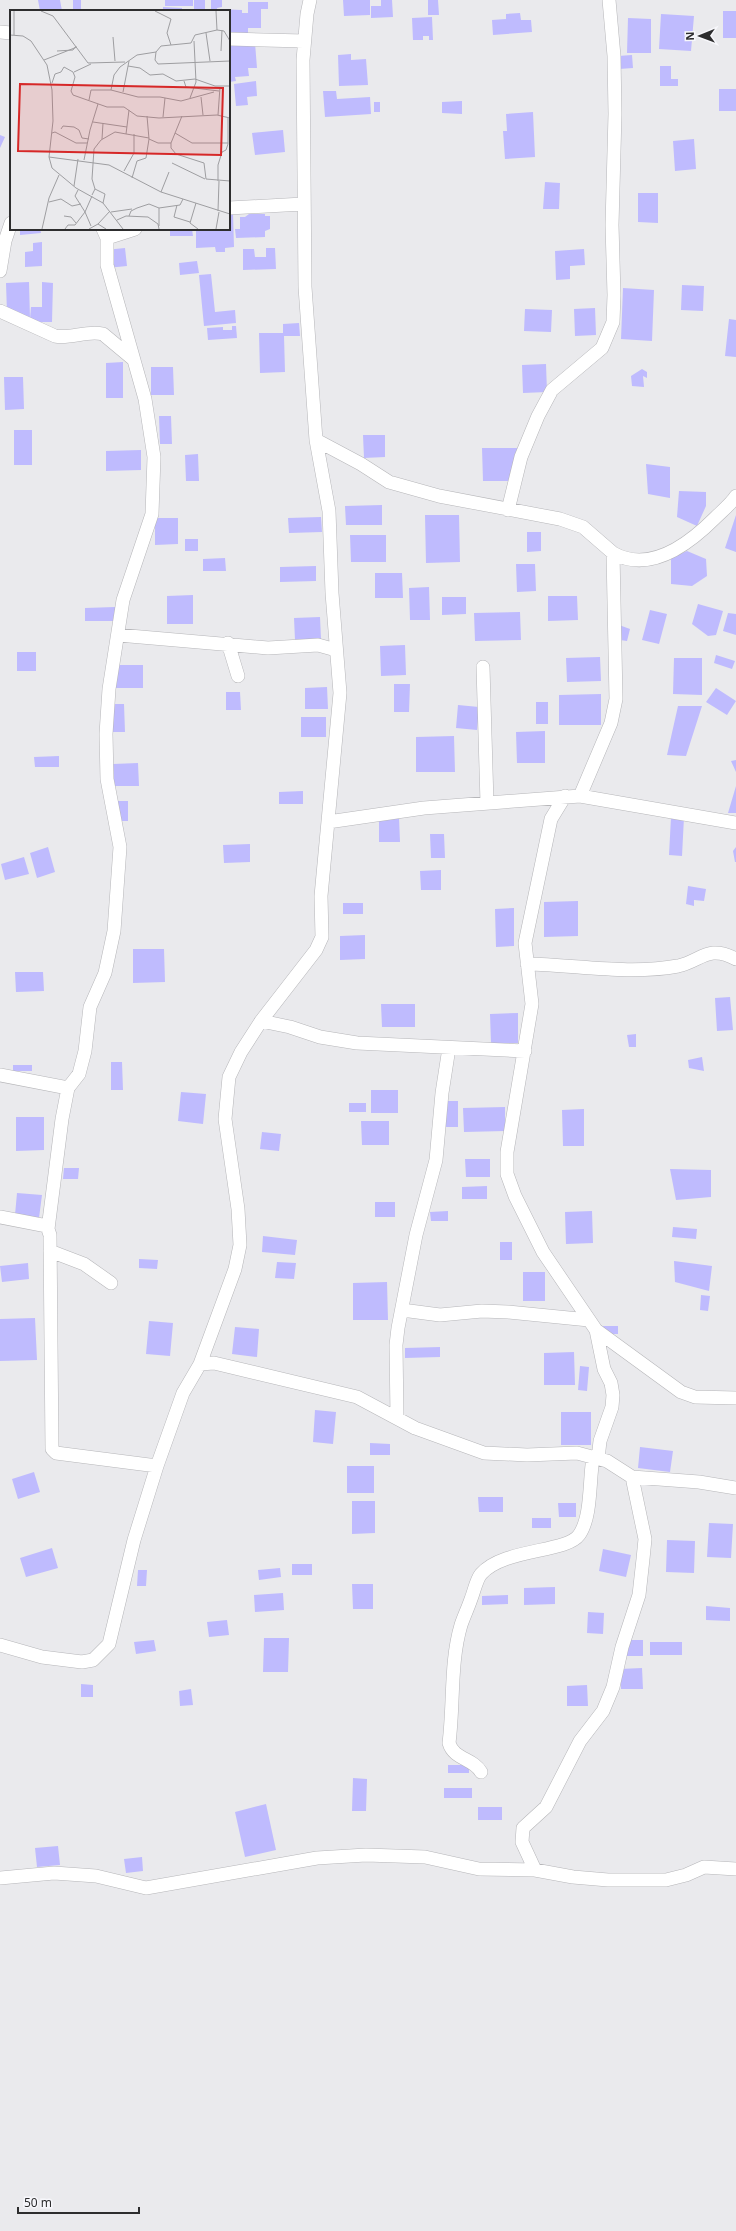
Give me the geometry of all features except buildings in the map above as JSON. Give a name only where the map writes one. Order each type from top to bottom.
[{"type":"street","points":[[0,1645],[42,1657],[62,1661],[82,1662],[93,1660],[109,1644],[134,1540],[157,1466],[183,1393],[200,1364],[235,1269],[240,1245],[238,1209],[224,1119],[229,1077],[241,1052],[261,1021],[320,944],[322,937],[321,896],[340,693],[336,650],[329,511],[316,440],[305,287],[304,41],[310,0]]},
{"type":"street","points":[[508,510],[521,457],[538,416],[552,390],[602,348],[613,322],[614,295],[612,225],[615,114],[614,56],[609,0]]},
{"type":"street","points":[[0,32],[10,33]]},
{"type":"street","points":[[230,39],[304,41]]},
{"type":"street","points":[[230,208],[304,204]]},
{"type":"street","points":[[0,272],[5,241],[10,227]]},
{"type":"street","points":[[129,230],[105,234],[107,265],[145,399],[154,457],[152,514],[123,600],[109,689],[106,734],[106,779],[120,847],[114,931],[104,973],[90,1006],[85,1051],[79,1074],[68,1088],[62,1118],[48,1229],[50,1251],[52,1449],[56,1453],[157,1466]]},
{"type":"street","points":[[0,311],[55,336],[64,338],[97,333],[103,334],[133,359]]},
{"type":"street","points":[[316,440],[361,464],[389,482],[439,496],[560,519],[583,527],[613,553],[623,558],[635,560],[650,559],[667,554],[701,532],[736,496]]},
{"type":"street","points":[[580,796],[611,723],[616,699],[613,553]]},
{"type":"street","points":[[118,635],[268,648],[318,645],[336,650]]},
{"type":"street","points":[[228,644],[238,676]]},
{"type":"street","points":[[483,667],[488,803]]},
{"type":"street","points":[[566,796],[551,818],[525,943],[527,964],[531,982],[532,1004],[507,1152],[507,1174],[543,1252],[593,1325],[681,1392],[696,1397],[736,1398]]},
{"type":"street","points":[[328,822],[424,808],[580,796],[736,823]]},
{"type":"street","points":[[527,964],[625,970],[679,966],[702,954],[715,953],[736,959]]},
{"type":"street","points":[[261,1021],[290,1027],[320,1037],[357,1043],[525,1051]]},
{"type":"street","points":[[397,1418],[396,1345],[416,1235],[436,1160],[442,1093],[449,1048]]},
{"type":"street","points":[[0,1075],[68,1088]]},
{"type":"street","points":[[0,1217],[47,1226],[48,1229]]},
{"type":"street","points":[[50,1251],[84,1264],[111,1283]]},
{"type":"street","points":[[402,1310],[440,1315],[482,1311],[508,1312],[593,1325]]},
{"type":"street","points":[[481,1772],[470,1762],[456,1755],[450,1749],[448,1743],[456,1650],[461,1625],[480,1575],[490,1566],[515,1555],[570,1542],[578,1536],[583,1525],[595,1458],[612,1407],[613,1395],[611,1383],[604,1369],[593,1325]]},
{"type":"street","points":[[200,1364],[214,1363],[357,1397],[416,1428],[484,1453],[527,1455],[577,1453],[607,1461],[632,1477],[699,1482],[736,1488]]},
{"type":"street","points":[[535,1870],[522,1842],[523,1828],[546,1807],[580,1741],[603,1711],[613,1688],[622,1647],[639,1595],[645,1539],[632,1477]]},
{"type":"street","points":[[0,1878],[54,1873],[96,1876],[146,1888],[317,1858],[366,1855],[425,1856],[479,1870],[535,1870],[573,1877],[648,1881],[678,1877],[704,1867],[736,1869]]}]
